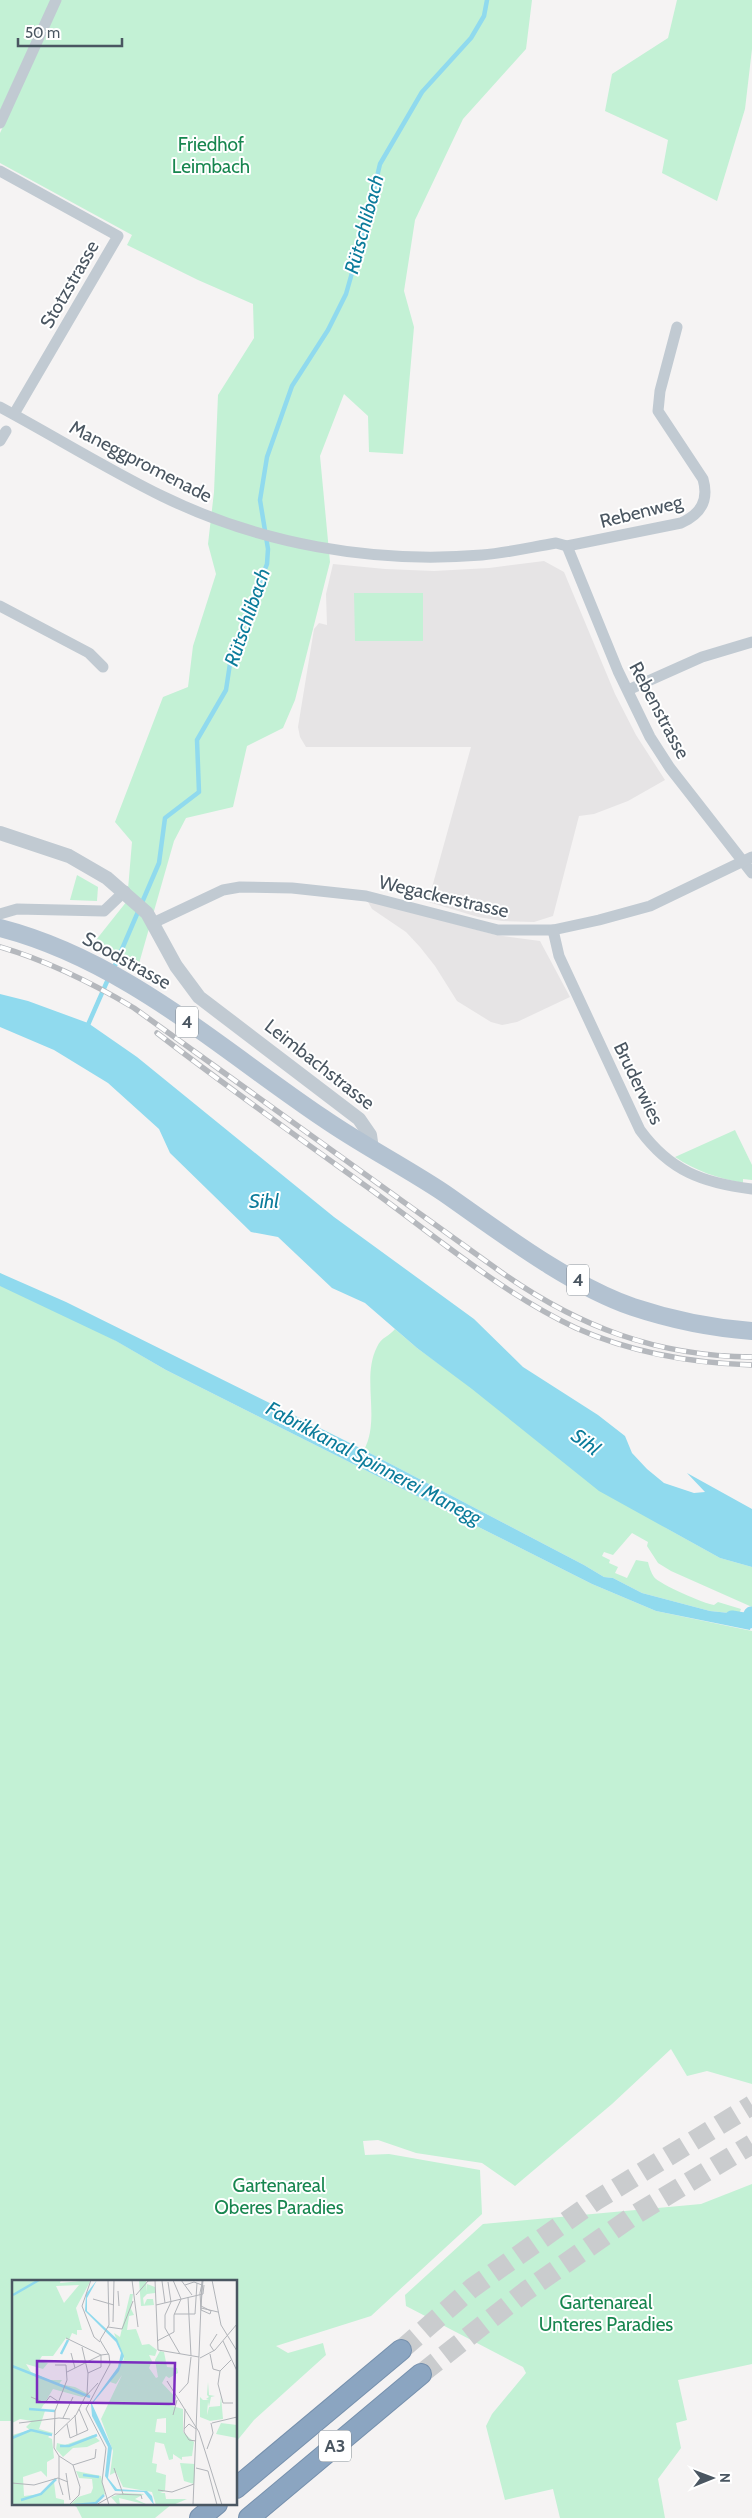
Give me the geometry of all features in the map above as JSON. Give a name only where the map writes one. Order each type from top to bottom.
[{"type":"highway","name":"A3","points":[[238,2486],[400,2350]]},
{"type":"highway","name":"A3","points":[[249,2518],[421,2374]]},
{"type":"highway","points":[[200,2518],[215,2506]]},
{"type":"main road","name":"Soodstrasse","points":[[0,928],[62,949],[115,974],[323,1119],[372,1149]]},
{"type":"main road","name":"4","points":[[372,1149],[442,1192],[548,1264],[594,1289],[631,1306],[677,1320],[752,1330]]},
{"type":"street","points":[[0,123],[56,0]]},
{"type":"street","name":"Stotzstrasse","points":[[0,171],[118,236],[14,414]]},
{"type":"street","name":"Rebenweg","points":[[567,546],[682,523],[693,518],[701,509],[706,488],[703,478],[658,411],[660,391],[677,327]]},
{"type":"street","name":"Maneggpromenade","points":[[0,407],[162,496],[230,524],[279,539],[363,553],[420,557],[482,555],[556,543],[567,546]]},
{"type":"street","name":"Rebenstrasse","points":[[567,546],[594,614],[650,737],[670,768],[747,859],[752,873]]},
{"type":"street","points":[[0,606],[89,653],[103,667]]},
{"type":"street","points":[[628,690],[702,657],[752,642]]},
{"type":"street","name":"Leimbachstrasse","points":[[0,833],[72,858],[108,878],[129,895],[150,918],[176,966],[199,997],[359,1119],[370,1135],[372,1149]]},
{"type":"street","name":"Wegackerstrasse","points":[[150,918],[223,890],[292,888],[366,896],[498,930],[553,930],[600,920],[650,906],[747,859]]},
{"type":"street","points":[[0,914],[17,909],[104,911],[129,895]]},
{"type":"street","name":"Bruderwies","points":[[553,930],[559,956],[640,1130],[651,1145],[671,1163],[697,1177],[723,1186],[752,1189]]},
{"type":"shaded area","points":[[544,561],[564,572],[615,694],[636,735],[665,780],[628,801],[594,814],[579,816],[553,916],[534,922],[502,921],[478,917],[425,901],[427,891],[431,891],[471,747],[306,747],[300,737],[298,727],[314,629],[319,623],[327,625],[326,594],[333,564],[434,571],[489,568]]},
{"type":"shaded area","points":[[367,900],[496,935],[540,941],[570,997],[517,1022],[502,1025],[491,1022],[457,1001],[435,966],[420,947],[406,932],[372,909]]},
{"type":"green space","points":[[0,0],[51,0],[0,111]]},
{"type":"green space","name":"Friedhof Leimbach","points":[[61,0],[532,0],[526,49],[463,119],[415,220],[404,291],[414,327],[403,454],[369,452],[368,416],[344,394],[320,456],[330,562],[295,700],[283,728],[247,746],[233,807],[186,818],[174,841],[138,967],[96,940],[127,901],[132,842],[115,822],[163,697],[188,687],[193,646],[216,574],[208,544],[214,492],[218,395],[254,338],[253,304],[198,280],[127,245],[132,235],[0,163],[0,133]]},
{"type":"green space","points":[[677,0],[752,0],[752,49],[745,109],[717,201],[662,173],[668,140],[605,111],[612,74],[668,38]]},
{"type":"green space","points":[[354,593],[423,593],[423,641],[355,641]]},
{"type":"green space","points":[[77,875],[98,887],[97,901],[70,900]]},
{"type":"green space","points":[[735,1130],[752,1165],[752,1180],[743,1179],[743,1183],[716,1176],[699,1170],[675,1157]]},
{"type":"green space","name":"Gartenareal Oberes Paradies","points":[[0,1273],[166,1370],[592,1584],[656,1611],[752,1631],[752,2084],[707,2071],[687,2076],[671,2049],[612,2104],[515,2186],[482,2163],[416,2153],[378,2140],[363,2141],[365,2155],[389,2154],[480,2170],[482,2214],[371,2316],[276,2346],[288,2353],[323,2343],[326,2355],[254,2420],[238,2440],[238,2280],[12,2280],[12,2421],[0,2421]]},
{"type":"green space","points":[[395,1329],[417,1348],[666,1528],[720,1558],[752,1567],[752,1607],[671,1571],[658,1563],[647,1546],[648,1542],[632,1533],[613,1555],[604,1552],[602,1556],[610,1560],[609,1563],[618,1567],[615,1573],[627,1578],[636,1560],[648,1562],[654,1577],[673,1589],[709,1604],[714,1605],[718,1602],[741,1609],[739,1614],[710,1611],[642,1593],[613,1578],[604,1577],[364,1450],[369,1438],[371,1425],[370,1385],[373,1359],[379,1344]]},
{"type":"green space","name":"Gartenareal Unteres Paradies","points":[[752,2184],[752,2364],[678,2380],[687,2420],[676,2423],[681,2448],[658,2479],[665,2518],[560,2518],[553,2489],[505,2500],[486,2426],[492,2414],[526,2373],[523,2367],[406,2306],[405,2295],[483,2224],[701,2204]]},
{"type":"green space","points":[[76,2506],[170,2506],[155,2518],[82,2518]]},
{"type":"water","name":"Sihl","points":[[0,994],[28,1001],[88,1023],[137,1057],[334,1217],[474,1319],[523,1367],[598,1415],[625,1436],[632,1453],[664,1483],[694,1493],[705,1492],[687,1473],[752,1509],[752,1567],[720,1558],[599,1491],[472,1389],[417,1348],[365,1303],[332,1288],[278,1237],[251,1232],[170,1153],[159,1129],[108,1083],[54,1050],[0,1027]]},
{"type":"water","points":[[0,1273],[66,1302],[364,1450],[604,1577],[613,1578],[642,1593],[710,1611],[739,1614],[740,1617],[752,1619],[750,1630],[656,1611],[592,1584],[166,1370],[116,1341],[0,1286]]},
{"type":"waterway","name":"Rütschlibach","points":[[113,970],[159,863],[165,818],[199,792],[197,740],[226,690],[231,657],[267,564],[268,549],[260,500],[267,457],[292,386],[328,330],[346,294],[380,164],[422,92],[471,38],[484,16],[487,0]]},
{"type":"waterway","name":"Rütschlibach","points":[[87,1027],[109,977]]},
{"type":"waterway","name":"Fabrikkanal Spinnerei Manegg","points":[[732,1618],[749,1621],[751,1614]]},
{"type":"tunnel","points":[[401,2350],[472,2288],[595,2201],[752,2105]]},
{"type":"tunnel","points":[[421,2374],[526,2291],[633,2216],[752,2144]]},
{"type":"railway","points":[[0,947],[69,973],[134,1008],[501,1272],[560,1308],[589,1323],[651,1344],[683,1351],[752,1357]]},
{"type":"railway","points":[[157,1033],[236,1093],[470,1263],[549,1314],[597,1337],[640,1350],[684,1359],[752,1365]]}]
